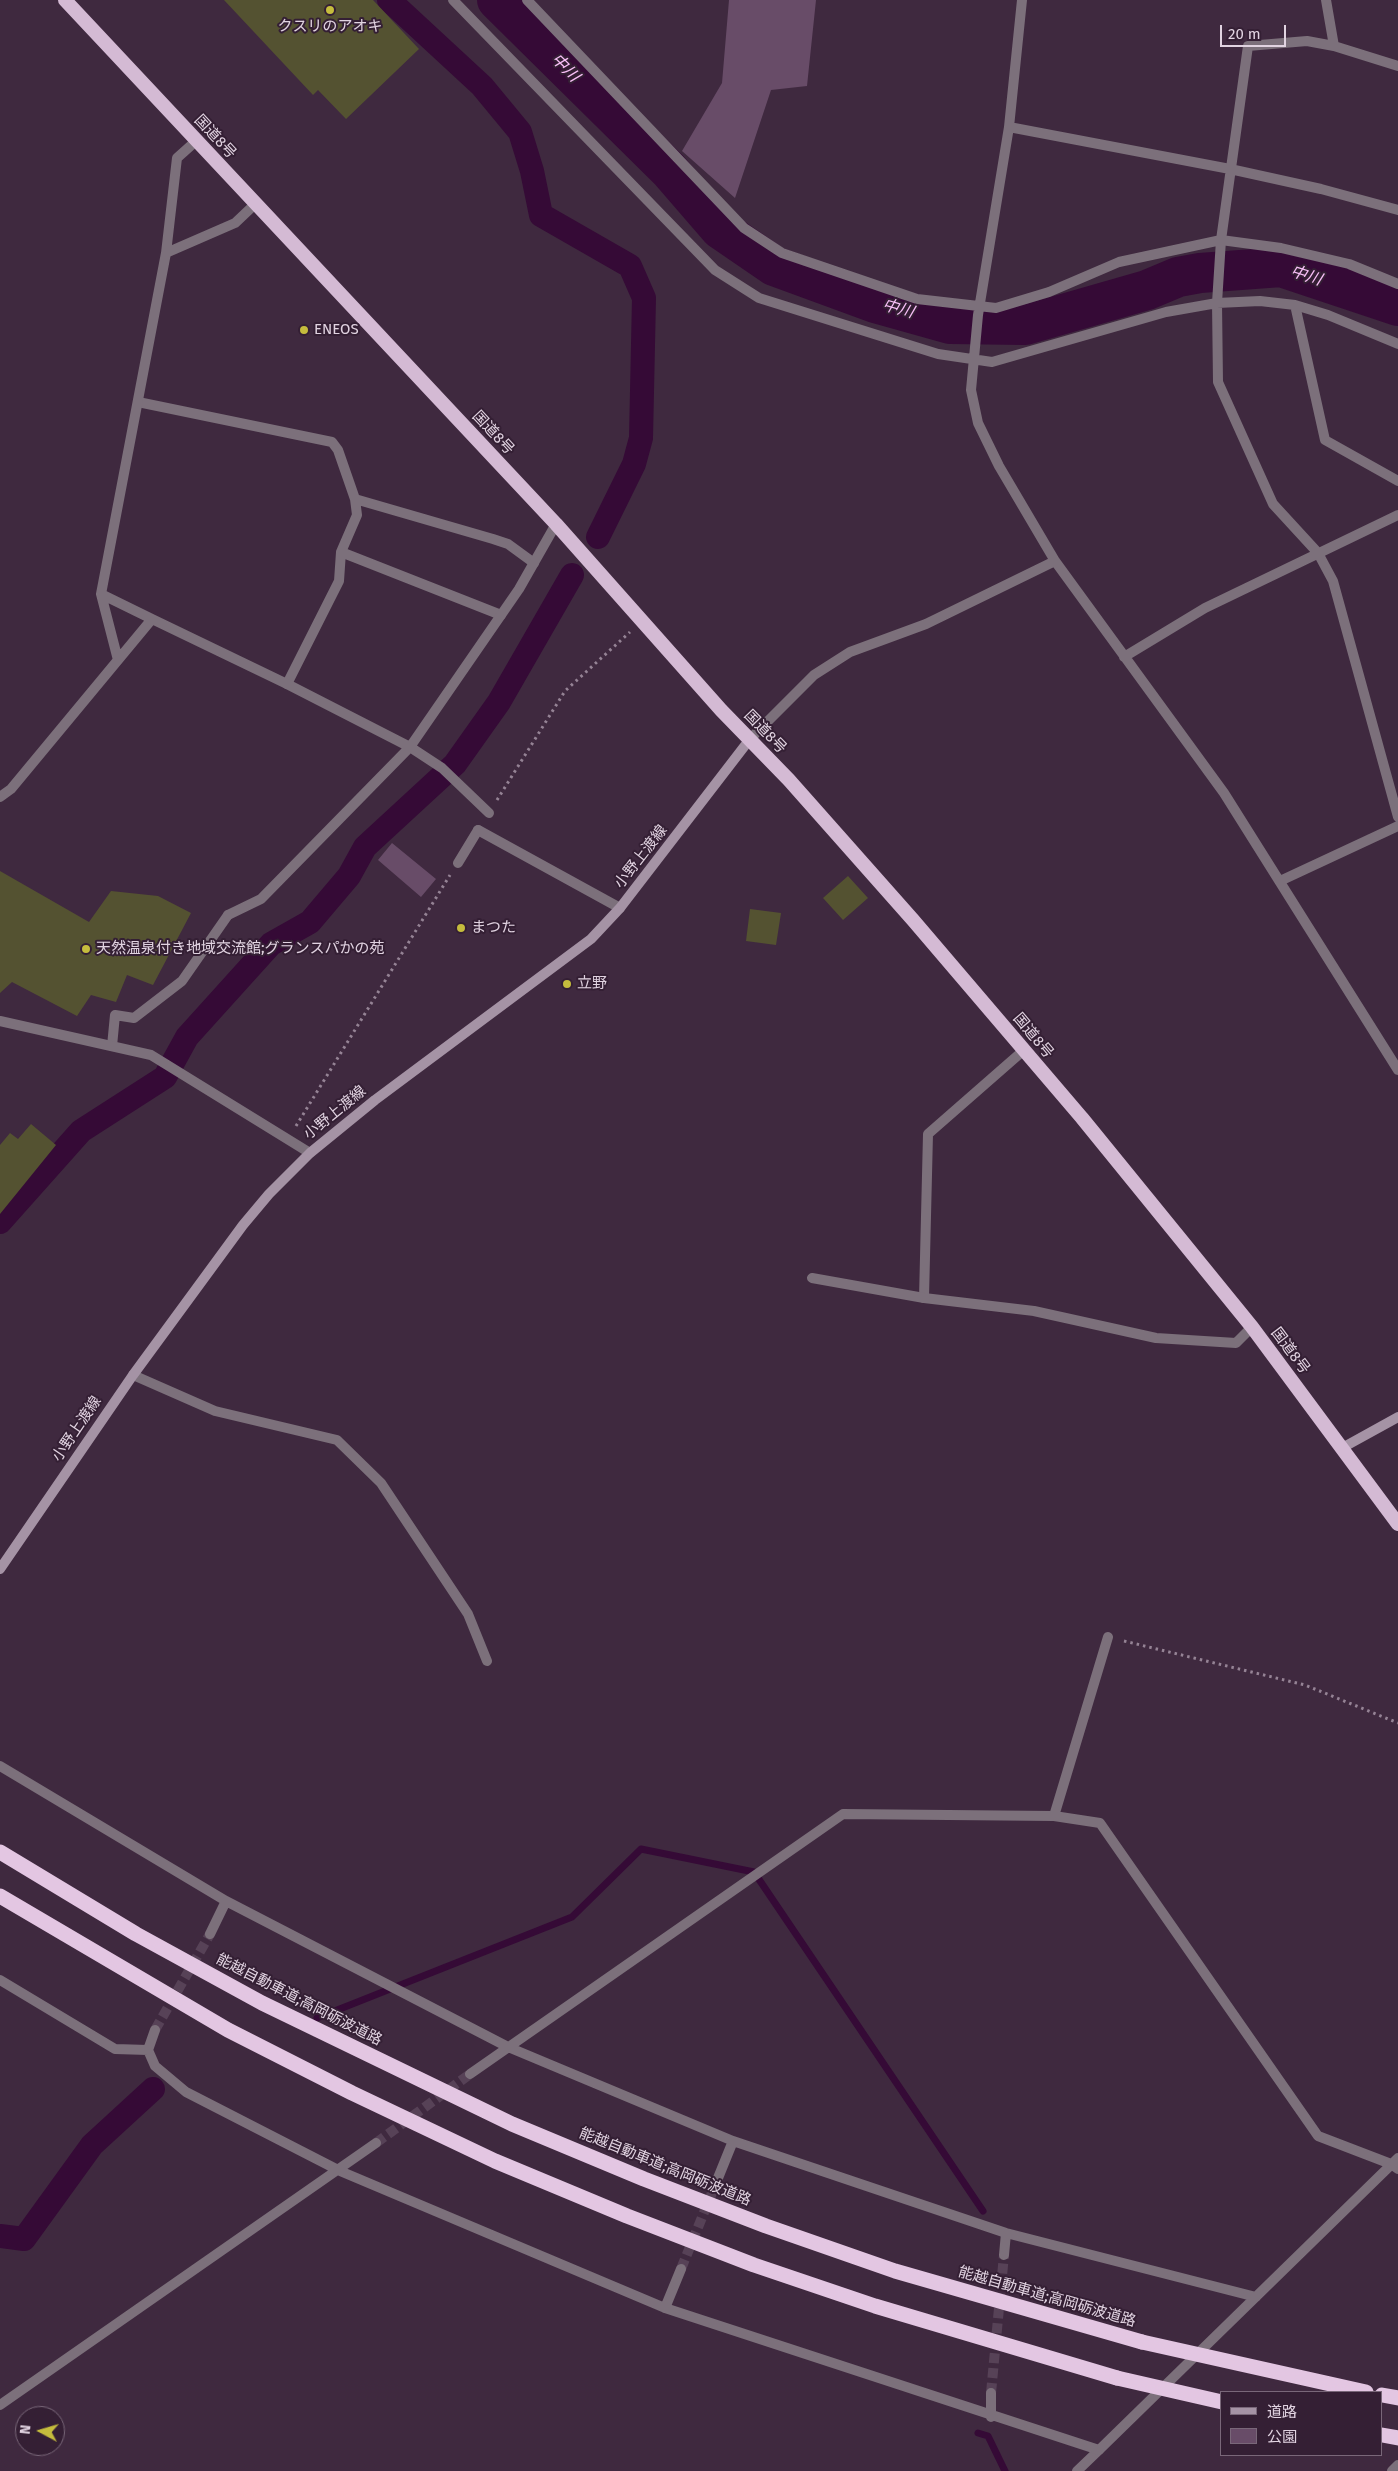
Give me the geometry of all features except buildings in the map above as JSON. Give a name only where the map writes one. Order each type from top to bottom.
[{"type":"highway","name":"国道8号","points":[[64,0],[556,524],[641,621],[913,920],[1024,1050],[1252,1327],[1398,1524]]},
{"type":"highway","name":"能越自動車道;高岡砺波道路","points":[[0,1852],[136,1934],[262,2003],[512,2124],[662,2186],[858,2258],[1018,2308],[1142,2342],[1362,2391]]},
{"type":"highway","points":[[0,1896],[228,2030],[352,2093],[495,2161],[627,2216],[773,2271],[922,2321],[1117,2378],[1220,2402]]},
{"type":"highway","points":[[1383,2396],[1398,2398]]},
{"type":"highway","points":[[1383,2435],[1398,2438]]},
{"type":"main road","name":"小野上渡線","points":[[0,1569],[132,1375],[243,1225],[269,1194],[310,1153],[375,1100],[591,939],[620,908],[750,739]]},
{"type":"main road","points":[[1342,1448],[1398,1417]]},
{"type":"street","points":[[453,0],[715,270],[759,298],[938,354],[974,355],[992,362],[1218,299],[1295,305],[1328,315],[1398,344]]},
{"type":"street","points":[[527,0],[744,228],[782,253],[917,299],[979,311],[996,308],[1049,292],[1118,262],[1221,240],[1281,248],[1349,264],[1398,284]]},
{"type":"street","points":[[1022,0],[1009,127],[979,311],[974,355],[971,390],[978,423],[999,466],[1055,561],[1224,793],[1398,1070]]},
{"type":"street","points":[[1326,0],[1334,46]]},
{"type":"street","points":[[1398,66],[1334,46],[1307,41],[1248,46],[1221,240],[1218,299],[1218,382],[1273,504],[1318,553],[1333,580],[1398,817]]},
{"type":"street","points":[[1009,127],[1230,169],[1321,189],[1398,210]]},
{"type":"street","points":[[118,660],[101,594],[166,253],[177,158],[196,141]]},
{"type":"street","points":[[166,253],[235,223],[255,204]]},
{"type":"street","points":[[1295,305],[1325,440],[1398,481]]},
{"type":"street","points":[[138,402],[332,442],[338,450],[354,498],[357,514],[341,552],[339,581],[287,684]]},
{"type":"street","points":[[354,498],[508,544],[534,563]]},
{"type":"street","points":[[1124,656],[1205,608],[1398,516]]},
{"type":"street","points":[[112,1046],[115,1015],[134,1018],[182,981],[228,915],[261,899],[410,747],[501,615],[556,524]]},
{"type":"street","points":[[341,552],[501,615]]},
{"type":"street","points":[[750,739],[814,675],[850,652],[926,624],[1055,561]]},
{"type":"street","points":[[101,594],[287,684],[410,747],[445,772],[489,813]]},
{"type":"street","points":[[0,797],[11,789],[152,619]]},
{"type":"street","points":[[1280,881],[1398,826]]},
{"type":"street","points":[[458,863],[478,830],[620,908]]},
{"type":"street","points":[[0,1021],[151,1055],[310,1153]]},
{"type":"street","points":[[924,1298],[928,1134],[1024,1050]]},
{"type":"street","points":[[812,1278],[924,1298],[1034,1311],[1156,1338],[1236,1343],[1252,1327]]},
{"type":"street","points":[[132,1375],[215,1411],[336,1440],[381,1483],[468,1614],[487,1660]]},
{"type":"street","points":[[1054,1816],[1108,1637]]},
{"type":"street","points":[[0,1766],[226,1901],[508,2048],[733,2141],[1006,2234],[1256,2297]]},
{"type":"street","points":[[470,2074],[843,1814],[1054,1816],[1100,1822],[1318,2136],[1396,2164],[1077,2471]]},
{"type":"street","points":[[210,1934],[226,1901]]},
{"type":"street","points":[[0,1980],[115,2049],[148,2050]]},
{"type":"street","points":[[156,2030],[148,2050],[155,2066],[186,2092],[340,2171],[665,2308],[991,2417],[1099,2450]]},
{"type":"street","points":[[718,2178],[733,2141]]},
{"type":"street","points":[[0,2405],[340,2171],[376,2144]]},
{"type":"street","points":[[1004,2255],[1006,2234]]},
{"type":"street","points":[[665,2308],[681,2269]]},
{"type":"street","points":[[991,2417],[992,2393]]},
{"type":"street","points":[[1392,2471],[1398,2465]]},
{"type":"path","points":[[489,813],[565,691],[641,621]]},
{"type":"path","points":[[288,1139],[458,863]]},
{"type":"path","points":[[1108,1637],[1305,1685],[1398,1723]]},
{"type":"green space","points":[[729,0],[816,0],[807,86],[771,90],[735,198],[682,151],[722,83]]},
{"type":"green space","points":[[392,843],[436,879],[421,897],[378,860]]},
{"type":"waterway","points":[[389,0],[482,86],[520,132],[532,171],[541,215],[630,266],[644,298],[641,438],[634,464],[598,537]]},
{"type":"waterway","name":"中川","points":[[497,0],[669,170],[720,229],[774,266],[875,303],[950,324],[1025,325],[1147,290],[1178,277],[1200,273],[1281,267],[1398,306]]},
{"type":"waterway","points":[[0,1222],[81,1131],[165,1077],[187,1037],[271,944],[310,922],[349,876],[365,847],[455,764],[499,702],[572,575]]},
{"type":"waterway","points":[[317,2018],[572,1917],[641,1849],[754,1872],[983,2211]]},
{"type":"waterway","points":[[0,2236],[24,2239],[92,2145],[153,2089]]},
{"type":"waterway","points":[[978,2433],[988,2436],[1005,2471]]},
{"type":"tunnel","points":[[155,2030],[210,1934]]},
{"type":"tunnel","points":[[376,2143],[470,2074]]},
{"type":"tunnel","points":[[681,2269],[718,2178]]},
{"type":"tunnel","points":[[991,2393],[1004,2255]]},
{"type":"place","name":"クスリのアオキ","points":[[330,10]]},
{"type":"place","name":"ENEOS","points":[[304,330]]},
{"type":"place","name":"まつた","points":[[461,928]]},
{"type":"place","name":"天然温泉付き地域交流館;グランスパかの苑","points":[[86,949]]},
{"type":"place","name":"立野","points":[[567,984]]}]
